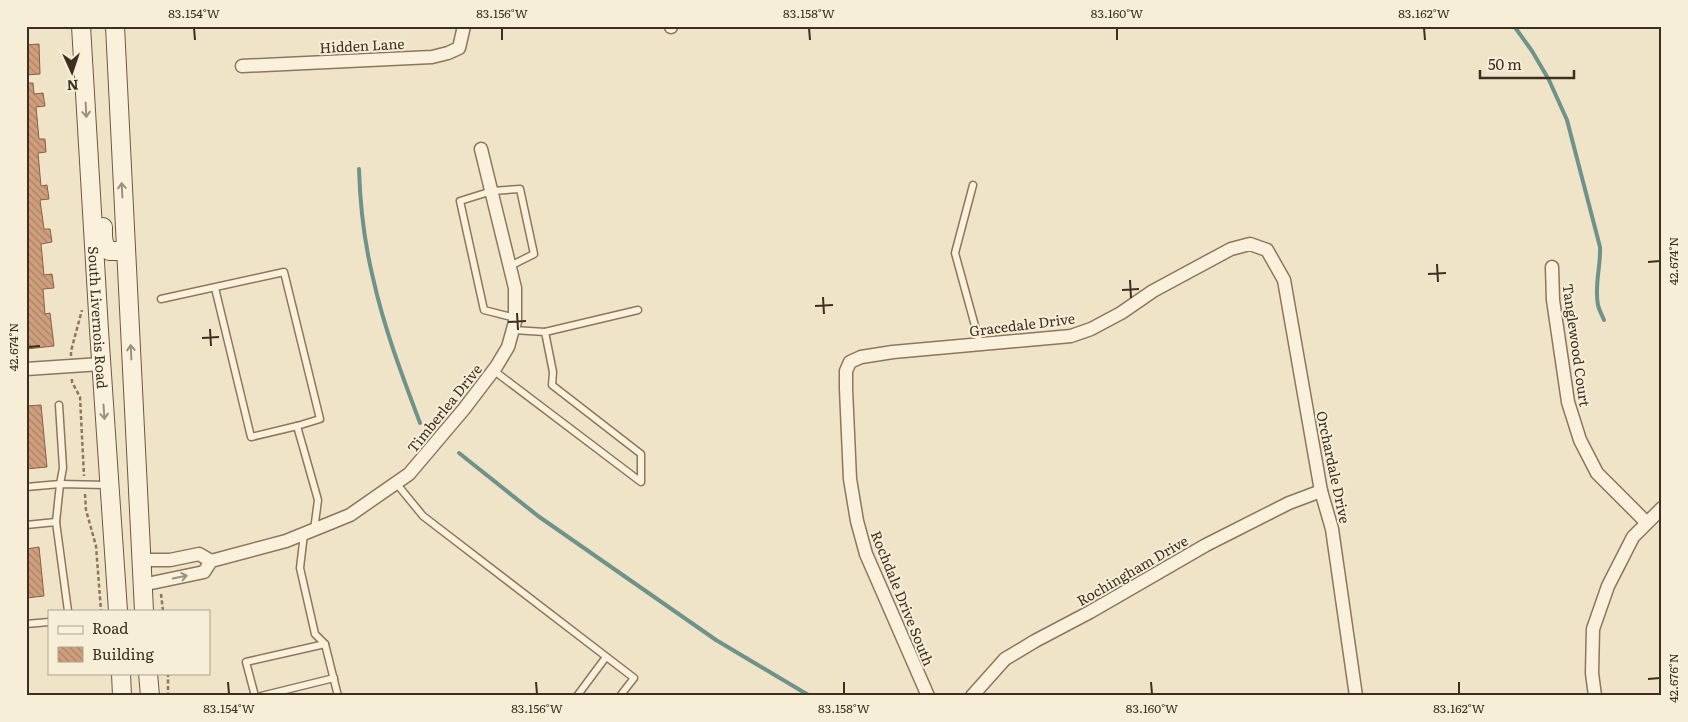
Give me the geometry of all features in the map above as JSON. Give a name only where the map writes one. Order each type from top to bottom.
[{"type":"main road","name":"South Livernois Road","points":[[81,26],[118,610]]},
{"type":"main road","points":[[114,30],[144,610]]},
{"type":"main road","points":[[88,144],[99,168],[104,243],[109,251],[125,251]]},
{"type":"main road","points":[[101,364],[110,363],[118,366],[122,372],[128,496],[139,521]]},
{"type":"main road","points":[[113,537],[122,554],[125,610]]},
{"type":"main road","points":[[121,674],[122,696]]},
{"type":"main road","points":[[148,674],[150,696]]},
{"type":"street","name":"Hidden Lane","points":[[242,66],[432,57],[459,48],[464,26]]},
{"type":"street","name":"Timberlea Drive","points":[[142,585],[204,572],[212,561],[286,541],[350,515],[409,474],[464,409],[494,370],[508,347],[514,324],[515,288],[481,149]]},
{"type":"street","name":"Gracedale Drive","points":[[850,362],[861,357],[893,352],[1071,336],[1091,329],[1121,314],[1153,291],[1231,249],[1250,244],[1266,250]]},
{"type":"street","name":"Orchardale Drive","points":[[1266,250],[1284,280],[1320,491],[1332,529],[1356,696]]},
{"type":"street","name":"Tanglewood Court","points":[[1552,267],[1554,309],[1568,402],[1580,440],[1597,473],[1646,522]]},
{"type":"street","name":"Rochdale Drive South","points":[[850,362],[846,371],[846,389],[850,479],[857,521],[866,554],[928,696]]},
{"type":"street","points":[[26,368],[101,364]]},
{"type":"street","name":"Rochingham Drive","points":[[972,696],[1005,660],[1035,641],[1090,612],[1206,545],[1289,503],[1320,491]]},
{"type":"street","points":[[1595,696],[1592,673],[1594,629],[1608,586],[1633,537],[1662,508]]},
{"type":"street","name":"Timberlea Drive","points":[[141,560],[170,560],[199,554],[212,561]]},
{"type":"lane","points":[[973,185],[954,253],[980,344]]},
{"type":"lane","points":[[509,266],[534,254],[520,189],[492,191],[460,201],[484,310],[514,324],[545,332],[638,310]]},
{"type":"lane","points":[[162,299],[284,272],[320,419],[251,437],[214,288]]},
{"type":"lane","points":[[494,370],[641,482],[641,454],[552,385],[553,372],[545,332]]},
{"type":"lane","points":[[59,405],[63,468],[56,522],[68,610]]},
{"type":"lane","points":[[297,426],[318,500],[300,568],[315,634],[325,644],[338,696]]},
{"type":"lane","points":[[396,483],[424,516],[634,678],[620,696]]},
{"type":"lane","points":[[26,487],[60,484],[109,485]]},
{"type":"lane","points":[[26,525],[56,522]]},
{"type":"lane","points":[[26,624],[48,622]]},
{"type":"lane","points":[[255,696],[246,662],[325,644]]},
{"type":"lane","points":[[577,696],[606,657]]},
{"type":"lane","points":[[261,696],[334,678]]},
{"type":"path","points":[[83,306],[70,351],[72,382],[80,397],[86,510],[96,546],[101,610]]},
{"type":"path","points":[[161,596],[162,610]]},
{"type":"path","points":[[168,674],[168,696]]},
{"type":"building","points":[[39,44],[40,74],[26,75],[26,45]]},
{"type":"building","points":[[26,83],[33,83],[34,94],[43,93],[45,106],[36,107],[39,139],[45,139],[46,152],[38,153],[41,186],[47,185],[49,199],[40,200],[44,229],[50,229],[52,242],[41,244],[44,275],[52,274],[54,288],[43,289],[45,314],[50,313],[54,346],[26,349]]},
{"type":"building","points":[[41,405],[47,467],[26,469],[26,406]]},
{"type":"building","points":[[39,547],[44,596],[26,598],[26,549]]},
{"type":"waterway","points":[[1514,26],[1532,51],[1549,80],[1567,120],[1600,247],[1597,298],[1598,307],[1604,320]]},
{"type":"waterway","points":[[359,169],[365,238],[377,297],[420,423]]},
{"type":"waterway","points":[[459,453],[538,516],[716,640],[810,696]]}]
